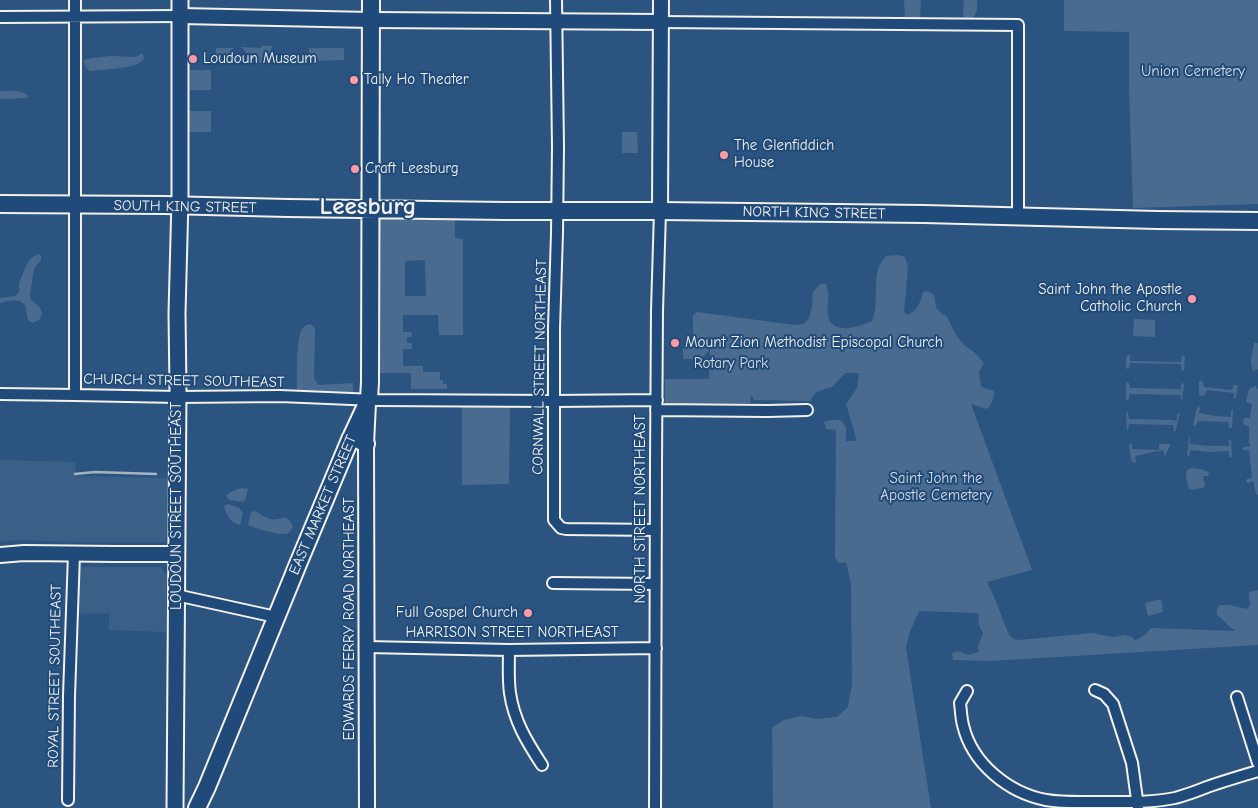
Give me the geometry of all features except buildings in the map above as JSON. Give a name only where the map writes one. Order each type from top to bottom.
[{"type":"main road","name":"LOUDOUN STREET SOUTHEAST","points":[[175,807],[180,0]]},
{"type":"main road","name":"EAST MARKET STREET","points":[[196,808],[207,787],[368,399],[370,382],[371,0]]},
{"type":"main road","name":"SOUTH KING STREET","points":[[0,204],[370,209]]},
{"type":"main road","name":"NORTH KING STREET","points":[[370,209],[934,214],[1258,221]]},
{"type":"main road","points":[[350,439],[359,440],[366,444]]},
{"type":"main road","name":"EAST MARKET STREET","points":[[201,808],[207,787]]},
{"type":"street","points":[[75,0],[75,395]]},
{"type":"street","name":"CORNWALL STREET NORTHEAST","points":[[556,0],[558,147],[554,328],[553,516],[556,524],[566,529],[656,530]]},
{"type":"street","points":[[660,211],[661,0]]},
{"type":"street","points":[[0,17],[181,16],[556,22],[1018,25],[1018,216]]},
{"type":"street","name":"NORTH STREET NORTHEAST","points":[[655,808],[656,405],[660,211]]},
{"type":"street","name":"CHURCH STREET SOUTHEAST","points":[[0,394],[178,397],[280,396],[554,401],[759,411],[807,410]]},
{"type":"street","name":"EDWARDS FERRY ROAD NORTHEAST","points":[[366,808],[366,444],[368,399]]},
{"type":"street","points":[[0,555],[24,552],[177,554]]},
{"type":"street","name":"ROYAL STREET SOUTHEAST","points":[[68,800],[69,696],[74,554]]},
{"type":"street","points":[[552,583],[655,584]]},
{"type":"street","points":[[176,595],[276,617]]},
{"type":"street","name":"HARRISON STREET NORTHEAST","points":[[367,647],[509,650],[656,648]]},
{"type":"street","points":[[509,650],[510,692],[518,726],[542,765]]},
{"type":"street","points":[[967,690],[960,703],[963,725],[974,751],[994,774],[1018,790],[1032,796],[1047,800],[1138,805],[1177,797],[1258,770]]},
{"type":"street","points":[[1095,690],[1104,694],[1112,704],[1132,763],[1138,805]]},
{"type":"street","points":[[1237,696],[1258,763]]},
{"type":"shaded area","points":[[0,460],[75,462],[76,476],[168,478],[166,542],[16,540],[0,542]]},
{"type":"shaded area","points":[[77,567],[161,567],[167,576],[166,632],[109,630],[109,613],[76,614]]},
{"type":"green space","points":[[904,0],[921,0],[920,18],[916,20],[905,19]]},
{"type":"green space","points":[[964,0],[977,0],[976,12],[972,18],[965,18],[963,13]]},
{"type":"green space","name":"Union Cemetery","points":[[1064,0],[1258,0],[1258,204],[1133,208],[1129,32],[1064,31]]},
{"type":"green space","points":[[261,46],[272,46],[271,59],[273,63],[242,63],[246,59],[246,55],[241,47],[261,48]]},
{"type":"green space","points":[[216,48],[234,48],[229,54],[232,63],[216,63]]},
{"type":"green space","points":[[309,48],[344,48],[344,60],[309,61]]},
{"type":"green space","points":[[142,53],[144,58],[139,63],[118,68],[90,71],[87,69],[84,60],[110,56],[136,57]]},
{"type":"green space","points":[[190,70],[211,70],[211,90],[190,90]]},
{"type":"green space","points":[[0,91],[18,91],[28,96],[27,98],[0,99]]},
{"type":"green space","points":[[189,111],[211,111],[211,132],[189,132]]},
{"type":"green space","points":[[622,132],[637,132],[638,153],[622,153]]},
{"type":"green space","points":[[380,217],[455,219],[455,238],[463,239],[463,335],[439,335],[438,315],[403,315],[403,332],[411,332],[412,337],[407,337],[407,343],[412,343],[412,349],[403,349],[403,366],[423,366],[423,372],[440,372],[440,380],[443,380],[443,384],[447,384],[447,389],[411,389],[411,373],[377,373],[378,221]],"holes":[[[425,260],[426,296],[405,296],[405,261]]]},
{"type":"green space","points":[[39,254],[41,260],[34,269],[30,294],[31,300],[39,306],[42,313],[40,319],[33,323],[28,320],[26,308],[22,302],[7,301],[0,303],[0,298],[15,296],[19,292],[19,283],[27,264],[32,257]]},
{"type":"green space","points":[[898,255],[905,257],[908,267],[904,312],[908,315],[916,308],[920,303],[923,292],[928,291],[934,295],[936,307],[947,317],[955,333],[964,345],[984,363],[979,372],[981,387],[994,391],[994,396],[987,409],[971,404],[1032,570],[987,582],[1009,635],[1019,640],[1092,633],[1113,637],[1125,635],[1132,637],[1134,640],[1146,634],[1151,628],[1235,631],[1217,615],[1217,610],[1220,605],[1230,605],[1246,609],[1250,606],[1249,592],[1258,590],[1258,645],[990,661],[953,660],[952,654],[956,652],[967,655],[979,652],[978,646],[983,633],[979,626],[978,613],[919,611],[909,634],[906,648],[931,808],[773,808],[772,728],[784,720],[802,716],[815,719],[837,717],[848,707],[852,685],[851,584],[846,562],[838,562],[835,557],[836,430],[826,429],[824,422],[841,420],[846,427],[846,441],[857,441],[846,404],[857,388],[859,373],[845,373],[832,387],[816,392],[810,401],[754,400],[751,394],[750,403],[665,404],[665,379],[709,379],[710,349],[701,359],[683,359],[683,348],[693,344],[693,315],[697,312],[795,325],[804,324],[809,318],[813,292],[820,284],[826,284],[828,315],[830,322],[834,326],[846,328],[860,326],[872,321],[879,266],[886,256]]},
{"type":"green space","points":[[1134,319],[1155,320],[1155,337],[1133,336]]},
{"type":"green space","points":[[310,324],[315,328],[314,377],[316,382],[319,385],[353,383],[353,392],[346,395],[300,394],[297,391],[299,337],[303,327]]},
{"type":"green space","points":[[1254,343],[1258,343],[1258,369],[1254,371],[1251,360]]},
{"type":"green space","points":[[1130,355],[1130,361],[1181,362],[1182,356],[1185,356],[1184,371],[1181,364],[1130,363],[1127,369],[1126,358]]},
{"type":"green space","points":[[1202,380],[1204,387],[1232,390],[1234,385],[1237,385],[1235,399],[1234,393],[1207,390],[1204,396],[1199,395],[1199,382]]},
{"type":"green space","points":[[1127,382],[1130,388],[1180,390],[1181,384],[1184,383],[1182,401],[1181,395],[1129,394],[1129,399],[1126,400]]},
{"type":"green space","points":[[1255,386],[1258,389],[1258,495],[1256,494],[1253,481],[1248,483],[1246,481],[1252,478],[1249,450],[1242,449],[1250,446],[1249,426],[1243,423],[1244,418],[1250,418],[1252,404],[1246,402],[1249,389]]},
{"type":"green space","points":[[1199,406],[1199,413],[1215,416],[1231,417],[1231,411],[1233,410],[1232,428],[1229,428],[1228,422],[1198,421],[1193,426]]},
{"type":"green space","points":[[462,407],[510,407],[509,484],[462,485]]},
{"type":"green space","points":[[1127,412],[1129,419],[1174,421],[1177,420],[1177,414],[1180,413],[1175,432],[1173,425],[1129,424],[1127,431]]},
{"type":"green space","points":[[1190,437],[1190,444],[1208,446],[1229,446],[1229,440],[1231,439],[1232,457],[1230,457],[1228,451],[1191,450],[1189,456],[1187,456]]},
{"type":"green space","points":[[1130,443],[1132,444],[1132,449],[1159,450],[1159,444],[1171,444],[1165,456],[1163,450],[1135,456],[1136,462],[1133,463]]},
{"type":"green space","points":[[1192,468],[1209,472],[1208,476],[1203,476],[1205,487],[1189,489],[1186,476],[1187,470]]},
{"type":"green space","points":[[243,488],[248,489],[245,501],[229,500],[226,496],[234,491]]},
{"type":"green space","points":[[228,504],[239,508],[243,513],[240,525],[228,516],[224,506]]},
{"type":"green space","points":[[256,511],[264,517],[274,520],[286,518],[293,527],[289,533],[280,534],[248,525],[251,512]]},
{"type":"green space","points":[[1161,599],[1163,612],[1148,616],[1145,603]]},
{"type":"waterway","points":[[75,474],[95,472],[156,474]]},
{"type":"place","name":"Loudoun Museum","points":[[193,59]]},
{"type":"place","name":"Tally Ho Theater","points":[[354,80]]},
{"type":"place","name":"The Glenfiddich House","points":[[724,155]]},
{"type":"place","name":"Craft Leesburg","points":[[355,169]]},
{"type":"place","name":"Saint John the Apostle Catholic Church","points":[[1192,299]]},
{"type":"place","name":"Mount Zion Methodist Episcopal Church","points":[[675,343]]},
{"type":"place","name":"Full Gospel Church","points":[[528,613]]},
{"type":"district","name":"Leesburg","points":[[368,207]]},
{"type":"park label","name":"Rotary Park","points":[[731,364]]},
{"type":"park label","name":"Saint John the Apostle Cemetery","points":[[936,488]]}]
